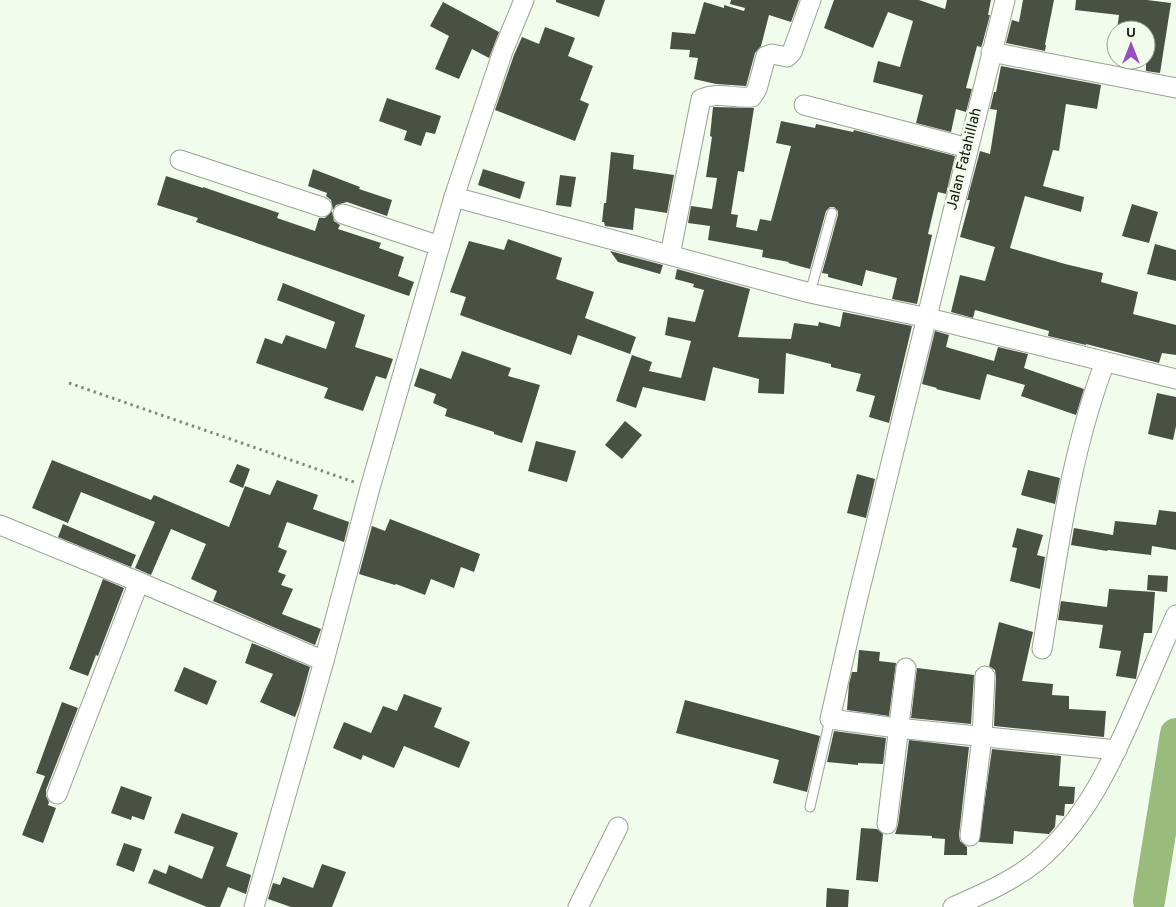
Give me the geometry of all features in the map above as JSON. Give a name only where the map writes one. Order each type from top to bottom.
[{"type":"street","points":[[254,907],[324,661],[370,488],[454,197],[503,51],[524,0]]},
{"type":"street","points":[[670,255],[701,99],[712,94],[744,98],[752,97],[757,89],[766,56],[772,54],[787,57],[792,52],[811,0]]},
{"type":"street","name":"Jalan Fatahillah","points":[[830,719],[856,605],[1005,0]]},
{"type":"street","points":[[991,52],[1176,88]]},
{"type":"street","points":[[804,105],[968,148]]},
{"type":"street","points":[[180,160],[322,207]]},
{"type":"street","points":[[454,197],[810,293],[928,318],[1176,379]]},
{"type":"street","points":[[343,214],[440,246]]},
{"type":"street","points":[[1042,649],[1075,460],[1088,408],[1105,362]]},
{"type":"street","points":[[0,525],[324,661]]},
{"type":"street","points":[[57,794],[139,582]]},
{"type":"street","points":[[952,907],[1003,885],[1036,862],[1062,836],[1086,807],[1117,750],[1176,615]]},
{"type":"street","points":[[886,824],[906,668]]},
{"type":"street","points":[[970,836],[982,736],[985,676]]},
{"type":"street","points":[[830,719],[897,728],[1117,750]]},
{"type":"street","points":[[578,907],[618,827]]},
{"type":"lane","points":[[810,293],[832,213]]},
{"type":"lane","points":[[810,807],[830,719]]},
{"type":"path","points":[[69,383],[370,488]]},
{"type":"building","points":[[556,0],[605,0],[599,17],[556,2]]},
{"type":"building","points":[[731,0],[799,0],[791,22],[769,15],[761,46],[755,53],[746,86],[716,84],[694,79],[698,58],[689,57],[690,50],[670,49],[672,32],[695,34],[704,2],[744,11],[745,8],[730,4]]},
{"type":"building","points":[[834,0],[919,0],[945,9],[947,0],[991,0],[988,15],[990,15],[982,45],[981,47],[977,46],[966,88],[972,89],[966,112],[956,109],[951,132],[916,123],[923,95],[873,82],[878,61],[900,67],[913,21],[888,12],[873,48],[824,28]]},
{"type":"building","points":[[1023,0],[1054,0],[1045,51],[1006,43],[1012,20],[1019,22]]},
{"type":"building","points":[[1076,0],[1147,0],[1171,3],[1160,73],[1146,71],[1156,70],[1156,20],[1118,20],[1119,15],[1075,10]]},
{"type":"building","points":[[443,2],[499,32],[489,58],[472,49],[459,79],[435,69],[449,36],[430,26]]},
{"type":"building","points":[[545,27],[575,38],[568,56],[593,66],[580,100],[589,104],[575,141],[495,110],[522,37],[539,44]]},
{"type":"building","points":[[1001,66],[1101,85],[1097,109],[1066,104],[1059,151],[1053,150],[1043,186],[1084,197],[1081,212],[1025,196],[1010,248],[1103,273],[1101,282],[1138,292],[1133,314],[1176,325],[1176,355],[1162,353],[1159,363],[1048,336],[1049,331],[975,310],[973,318],[951,312],[960,275],[985,281],[995,247],[960,237],[970,200],[967,200],[980,151],[990,154],[997,110],[990,109],[994,92],[996,92]]},
{"type":"building","points":[[387,98],[441,116],[435,134],[426,132],[421,146],[404,140],[407,131],[379,121]]},
{"type":"building","points":[[713,107],[754,108],[744,172],[738,171],[731,214],[738,215],[736,227],[757,231],[760,219],[771,221],[791,146],[776,143],[781,121],[815,128],[816,124],[853,132],[854,130],[955,156],[946,194],[938,192],[928,234],[932,235],[917,304],[892,299],[897,278],[866,270],[862,286],[828,277],[828,274],[822,273],[838,215],[838,211],[834,207],[830,207],[826,211],[810,269],[789,262],[762,257],[763,250],[708,240],[710,226],[688,223],[691,206],[712,209],[717,178],[706,177],[712,137],[710,136]]},
{"type":"building","points":[[611,152],[634,155],[633,169],[674,175],[667,213],[635,208],[633,230],[605,226],[604,222],[602,222],[604,203],[606,203]]},
{"type":"building","points":[[313,169],[360,187],[359,189],[392,200],[387,216],[347,202],[336,205],[333,210],[331,200],[326,196],[327,193],[308,186]]},
{"type":"building","points":[[483,169],[525,182],[520,199],[478,185]]},
{"type":"building","points":[[560,175],[576,177],[571,207],[556,205]]},
{"type":"building","points":[[166,176],[279,213],[277,218],[315,231],[319,218],[325,218],[332,211],[334,221],[340,225],[338,229],[381,243],[379,248],[404,257],[398,276],[414,282],[409,296],[196,222],[198,218],[157,205]]},
{"type":"building","points":[[1132,204],[1158,212],[1149,243],[1122,236]]},
{"type":"building","points":[[508,239],[562,258],[556,279],[594,292],[585,318],[636,337],[630,354],[578,335],[571,355],[460,315],[466,297],[450,292],[469,241],[504,250]]},
{"type":"building","points":[[1155,244],[1176,250],[1176,281],[1147,274]]},
{"type":"building","points":[[610,251],[663,265],[660,274],[618,262]]},
{"type":"building","points":[[677,269],[750,289],[738,337],[791,339],[794,323],[818,326],[819,322],[840,327],[843,312],[912,326],[889,423],[869,417],[875,396],[856,391],[861,374],[831,367],[831,364],[786,353],[784,394],[758,393],[759,379],[713,367],[705,401],[643,387],[636,408],[616,401],[632,355],[652,362],[649,371],[681,378],[691,341],[665,335],[668,317],[695,322],[704,290],[693,287],[694,284],[675,279]]},
{"type":"building","points":[[283,283],[365,315],[355,347],[393,359],[386,379],[376,376],[363,411],[324,398],[328,388],[256,363],[265,338],[282,344],[286,335],[326,349],[335,322],[277,300]]},
{"type":"building","points":[[935,331],[949,335],[946,347],[994,361],[998,347],[1028,354],[1024,368],[1084,389],[1076,415],[1021,396],[1025,385],[987,374],[980,400],[922,384]]},
{"type":"building","points":[[462,351],[511,368],[508,376],[540,385],[522,443],[445,416],[447,409],[433,403],[436,394],[414,386],[420,368],[451,379]]},
{"type":"building","points":[[1157,393],[1176,397],[1176,426],[1173,440],[1148,434]]},
{"type":"building","points":[[625,421],[642,435],[622,459],[605,445]]},
{"type":"building","points":[[536,441],[576,451],[567,482],[528,471]]},
{"type":"building","points":[[52,460],[151,500],[154,495],[229,527],[245,486],[270,495],[277,480],[318,495],[313,509],[349,522],[344,542],[287,522],[278,547],[287,551],[278,572],[286,575],[281,585],[293,589],[282,614],[321,629],[315,645],[213,601],[217,591],[191,579],[206,544],[171,529],[151,575],[135,568],[155,522],[81,492],[68,523],[32,508]]},
{"type":"building","points":[[237,464],[250,469],[243,488],[229,482]]},
{"type":"building","points":[[1028,470],[1060,478],[1055,504],[1021,495]]},
{"type":"building","points":[[857,474],[875,479],[866,518],[847,513]]},
{"type":"building","points":[[1159,510],[1176,512],[1176,550],[1152,546],[1151,555],[1071,545],[1074,528],[1113,535],[1115,521],[1156,525]]},
{"type":"building","points":[[390,519],[480,554],[474,572],[461,567],[454,588],[431,579],[425,595],[396,584],[359,574],[372,526],[385,531]]},
{"type":"building","points":[[63,524],[136,555],[131,567],[58,537]]},
{"type":"building","points":[[1017,528],[1043,535],[1037,555],[1045,557],[1040,589],[1010,581],[1017,548],[1012,547]]},
{"type":"building","points":[[1148,575],[1168,576],[1167,592],[1147,590]]},
{"type":"building","points":[[103,579],[124,588],[98,656],[96,655],[88,676],[69,669]]},
{"type":"building","points":[[1109,589],[1155,592],[1152,633],[1144,633],[1136,679],[1116,676],[1121,651],[1099,648],[1103,625],[1058,620],[1061,601],[1107,607]]},
{"type":"building","points":[[999,622],[1033,632],[1022,681],[1053,684],[1052,695],[1069,696],[1069,709],[1106,711],[1104,737],[994,726],[996,677],[995,670],[989,666]]},
{"type":"building","points":[[252,643],[310,667],[295,717],[260,702],[273,674],[245,663]]},
{"type":"building","points":[[859,650],[880,652],[879,661],[896,663],[889,716],[847,710],[849,684],[852,672],[857,672]]},
{"type":"building","points":[[184,667],[217,681],[207,705],[174,691]]},
{"type":"building","points":[[917,668],[974,675],[971,724],[911,718]]},
{"type":"building","points":[[404,694],[442,708],[434,727],[470,742],[459,768],[404,746],[394,768],[363,755],[361,760],[333,748],[344,722],[371,733],[383,706],[397,711]]},
{"type":"building","points":[[685,700],[820,736],[807,792],[773,783],[779,760],[676,733]]},
{"type":"building","points":[[62,702],[78,708],[46,790],[48,805],[56,808],[43,843],[22,835],[45,776],[36,773]]},
{"type":"building","points":[[834,731],[886,738],[883,764],[858,763],[858,765],[827,762]]},
{"type":"building","points":[[909,740],[969,747],[959,835],[960,841],[967,847],[967,855],[944,855],[945,839],[932,838],[932,836],[895,834],[898,825]]},
{"type":"building","points":[[992,749],[1061,756],[1059,786],[1075,787],[1074,802],[1073,804],[1065,804],[1064,816],[1056,815],[1055,827],[1049,834],[1014,831],[1013,844],[979,842]]},
{"type":"building","points":[[121,786],[152,797],[144,820],[132,816],[131,820],[111,813]]},
{"type":"building","points":[[182,813],[238,833],[226,866],[251,875],[246,894],[228,887],[220,907],[207,907],[148,883],[154,869],[166,874],[169,865],[202,879],[214,847],[174,833]]},
{"type":"building","points":[[861,828],[877,829],[883,834],[878,882],[856,880]]},
{"type":"building","points":[[124,843],[142,849],[134,872],[116,865]]},
{"type":"building","points":[[322,864],[346,872],[332,907],[291,907],[268,899],[273,883],[280,885],[283,877],[313,888]]},
{"type":"building","points":[[827,888],[849,890],[848,907],[826,907]]},
{"type":"waterway","points":[[1149,901],[1176,734]]}]
